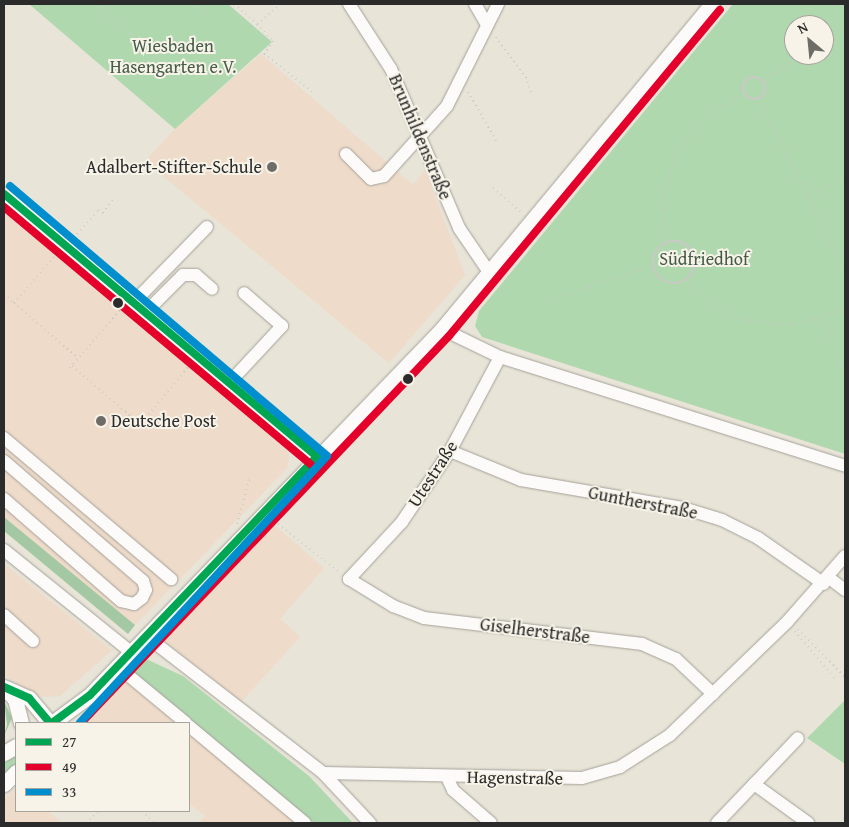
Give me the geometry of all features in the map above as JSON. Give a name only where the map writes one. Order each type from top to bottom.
[{"type":"main road","points":[[68,722],[130,652],[316,457],[442,329],[712,4]]},
{"type":"main road","points":[[4,687],[19,707],[21,722]]},
{"type":"main road","points":[[4,687],[29,698],[50,722]]},
{"type":"main road","points":[[52,722],[90,695]]},
{"type":"street","name":"Brunhildenstraße","points":[[349,4],[391,69],[459,228],[489,272]]},
{"type":"street","points":[[475,4],[487,25]]},
{"type":"street","points":[[346,154],[376,180],[419,133],[434,123],[461,81],[498,4]]},
{"type":"street","points":[[4,194],[316,457]]},
{"type":"street","points":[[131,301],[207,227]]},
{"type":"street","points":[[145,313],[183,275],[196,275],[212,289]]},
{"type":"street","points":[[229,383],[282,326],[244,293]]},
{"type":"street","points":[[442,329],[500,357],[845,466]]},
{"type":"street","name":"Utestraße","points":[[349,579],[402,522],[450,451],[500,357]]},
{"type":"street","points":[[4,438],[171,579]]},
{"type":"street","name":"Guntherstraße","points":[[450,451],[521,480],[683,508],[722,520],[758,538],[827,581],[845,590]]},
{"type":"street","points":[[4,461],[143,581],[146,590],[142,598],[134,604],[120,601],[4,499]]},
{"type":"street","points":[[4,550],[130,652]]},
{"type":"street","name":"Hagenstraße","points":[[323,773],[563,779],[602,773],[655,748],[788,621],[827,581],[845,556]]},
{"type":"street","name":"Giselherstraße","points":[[349,579],[393,606],[424,618],[642,644],[684,665],[713,694]]},
{"type":"street","points":[[4,615],[33,641]]},
{"type":"street","points":[[146,636],[323,773],[370,823]]},
{"type":"street","points":[[118,666],[185,722]]},
{"type":"street","points":[[190,727],[305,823]]},
{"type":"street","points":[[717,823],[798,738]]},
{"type":"street","points":[[447,777],[453,790],[491,823]]},
{"type":"street","points":[[754,784],[808,823]]},
{"type":"street","points":[[470,823],[480,814]]},
{"type":"path","points":[[94,4],[169,67]]},
{"type":"path","points":[[195,4],[210,17]]},
{"type":"path","points":[[234,4],[274,40],[264,54],[314,93]]},
{"type":"path","points":[[257,24],[281,4]]},
{"type":"path","points":[[834,30],[845,18]]},
{"type":"path","points":[[487,25],[526,77],[532,96]]},
{"type":"path","points":[[744,94],[747,78],[763,81],[788,65]]},
{"type":"path","points":[[461,81],[498,144]]},
{"type":"path","points":[[759,98],[764,92],[763,81]]},
{"type":"path","points":[[668,242],[663,209],[670,169],[688,137],[713,112],[744,94],[759,98],[845,272]]},
{"type":"path","points":[[808,198],[845,179]]},
{"type":"path","points":[[493,188],[520,211]]},
{"type":"path","points":[[14,303],[98,210],[102,213],[113,200]]},
{"type":"path","points":[[653,265],[656,250],[668,242],[683,243],[694,253],[695,268],[686,280]]},
{"type":"path","points":[[653,265],[668,282],[686,280],[728,315],[748,321],[790,325],[823,319],[845,310]]},
{"type":"path","points":[[558,297],[653,265]]},
{"type":"path","points":[[4,294],[78,358]]},
{"type":"path","points":[[131,301],[71,367],[139,425],[197,357]]},
{"type":"path","points":[[823,319],[845,375]]},
{"type":"path","points":[[237,524],[236,515],[243,509],[249,480]]},
{"type":"path","points":[[274,521],[349,579]]},
{"type":"path","points":[[788,621],[845,677]]},
{"type":"path","points":[[788,621],[835,679]]},
{"type":"path","points":[[86,823],[98,812]]},
{"type":"path","points":[[143,812],[154,823]]},
{"type":"path","points":[[841,823],[845,818]]},
{"type":"shaded area","name":"Adalbert-Stifter-Schule","points":[[261,54],[413,185],[425,170],[465,275],[389,363],[145,161],[175,129]]},
{"type":"shaded area","points":[[4,206],[289,452],[288,467],[135,625],[4,517]]},
{"type":"shaded area","points":[[273,524],[324,568],[280,619],[300,637],[239,704],[164,640]]},
{"type":"shaded area","points":[[4,564],[112,650],[60,696],[39,697],[4,675]]},
{"type":"shaded area","points":[[126,677],[180,722],[80,722]]},
{"type":"shaded area","points":[[190,731],[299,823],[199,823],[205,816],[190,804]]},
{"type":"shaded area","points":[[15,789],[15,812],[49,812],[62,823],[4,823],[4,800]]},
{"type":"green space","name":"Wiesbaden Hasengarten e.V.","points":[[29,4],[228,4],[272,42],[175,129]]},
{"type":"green space","name":"Südfriedhof","points":[[733,4],[845,4],[845,454],[482,337],[475,326],[479,311]]},
{"type":"green space","points":[[4,517],[135,625],[128,634],[4,531]]},
{"type":"green space","points":[[144,658],[183,676],[309,776],[353,823],[314,823],[132,671]]},
{"type":"green space","points":[[845,700],[845,764],[807,738]]},
{"type":"green space","points":[[4,701],[12,718],[4,736],[7,725]]},
{"type":"green space","points":[[15,756],[15,767],[4,777],[4,763]]},
{"type":"transit line","name":"49","points":[[82,722],[449,336],[720,10]]},
{"type":"transit line","name":"33","points":[[10,186],[327,456],[81,722]]},
{"type":"transit line","name":"27","points":[[4,194],[317,457]]},
{"type":"transit line","name":"49","points":[[4,207],[311,465]]},
{"type":"transit line","name":"27","points":[[53,722],[90,695],[317,457]]},
{"type":"transit line","name":"27","points":[[4,687],[29,698],[49,722]]},
{"type":"place","name":"Adalbert-Stifter-Schule","points":[[272,167]]},
{"type":"place","name":"Deutsche Post","points":[[101,421]]}]
